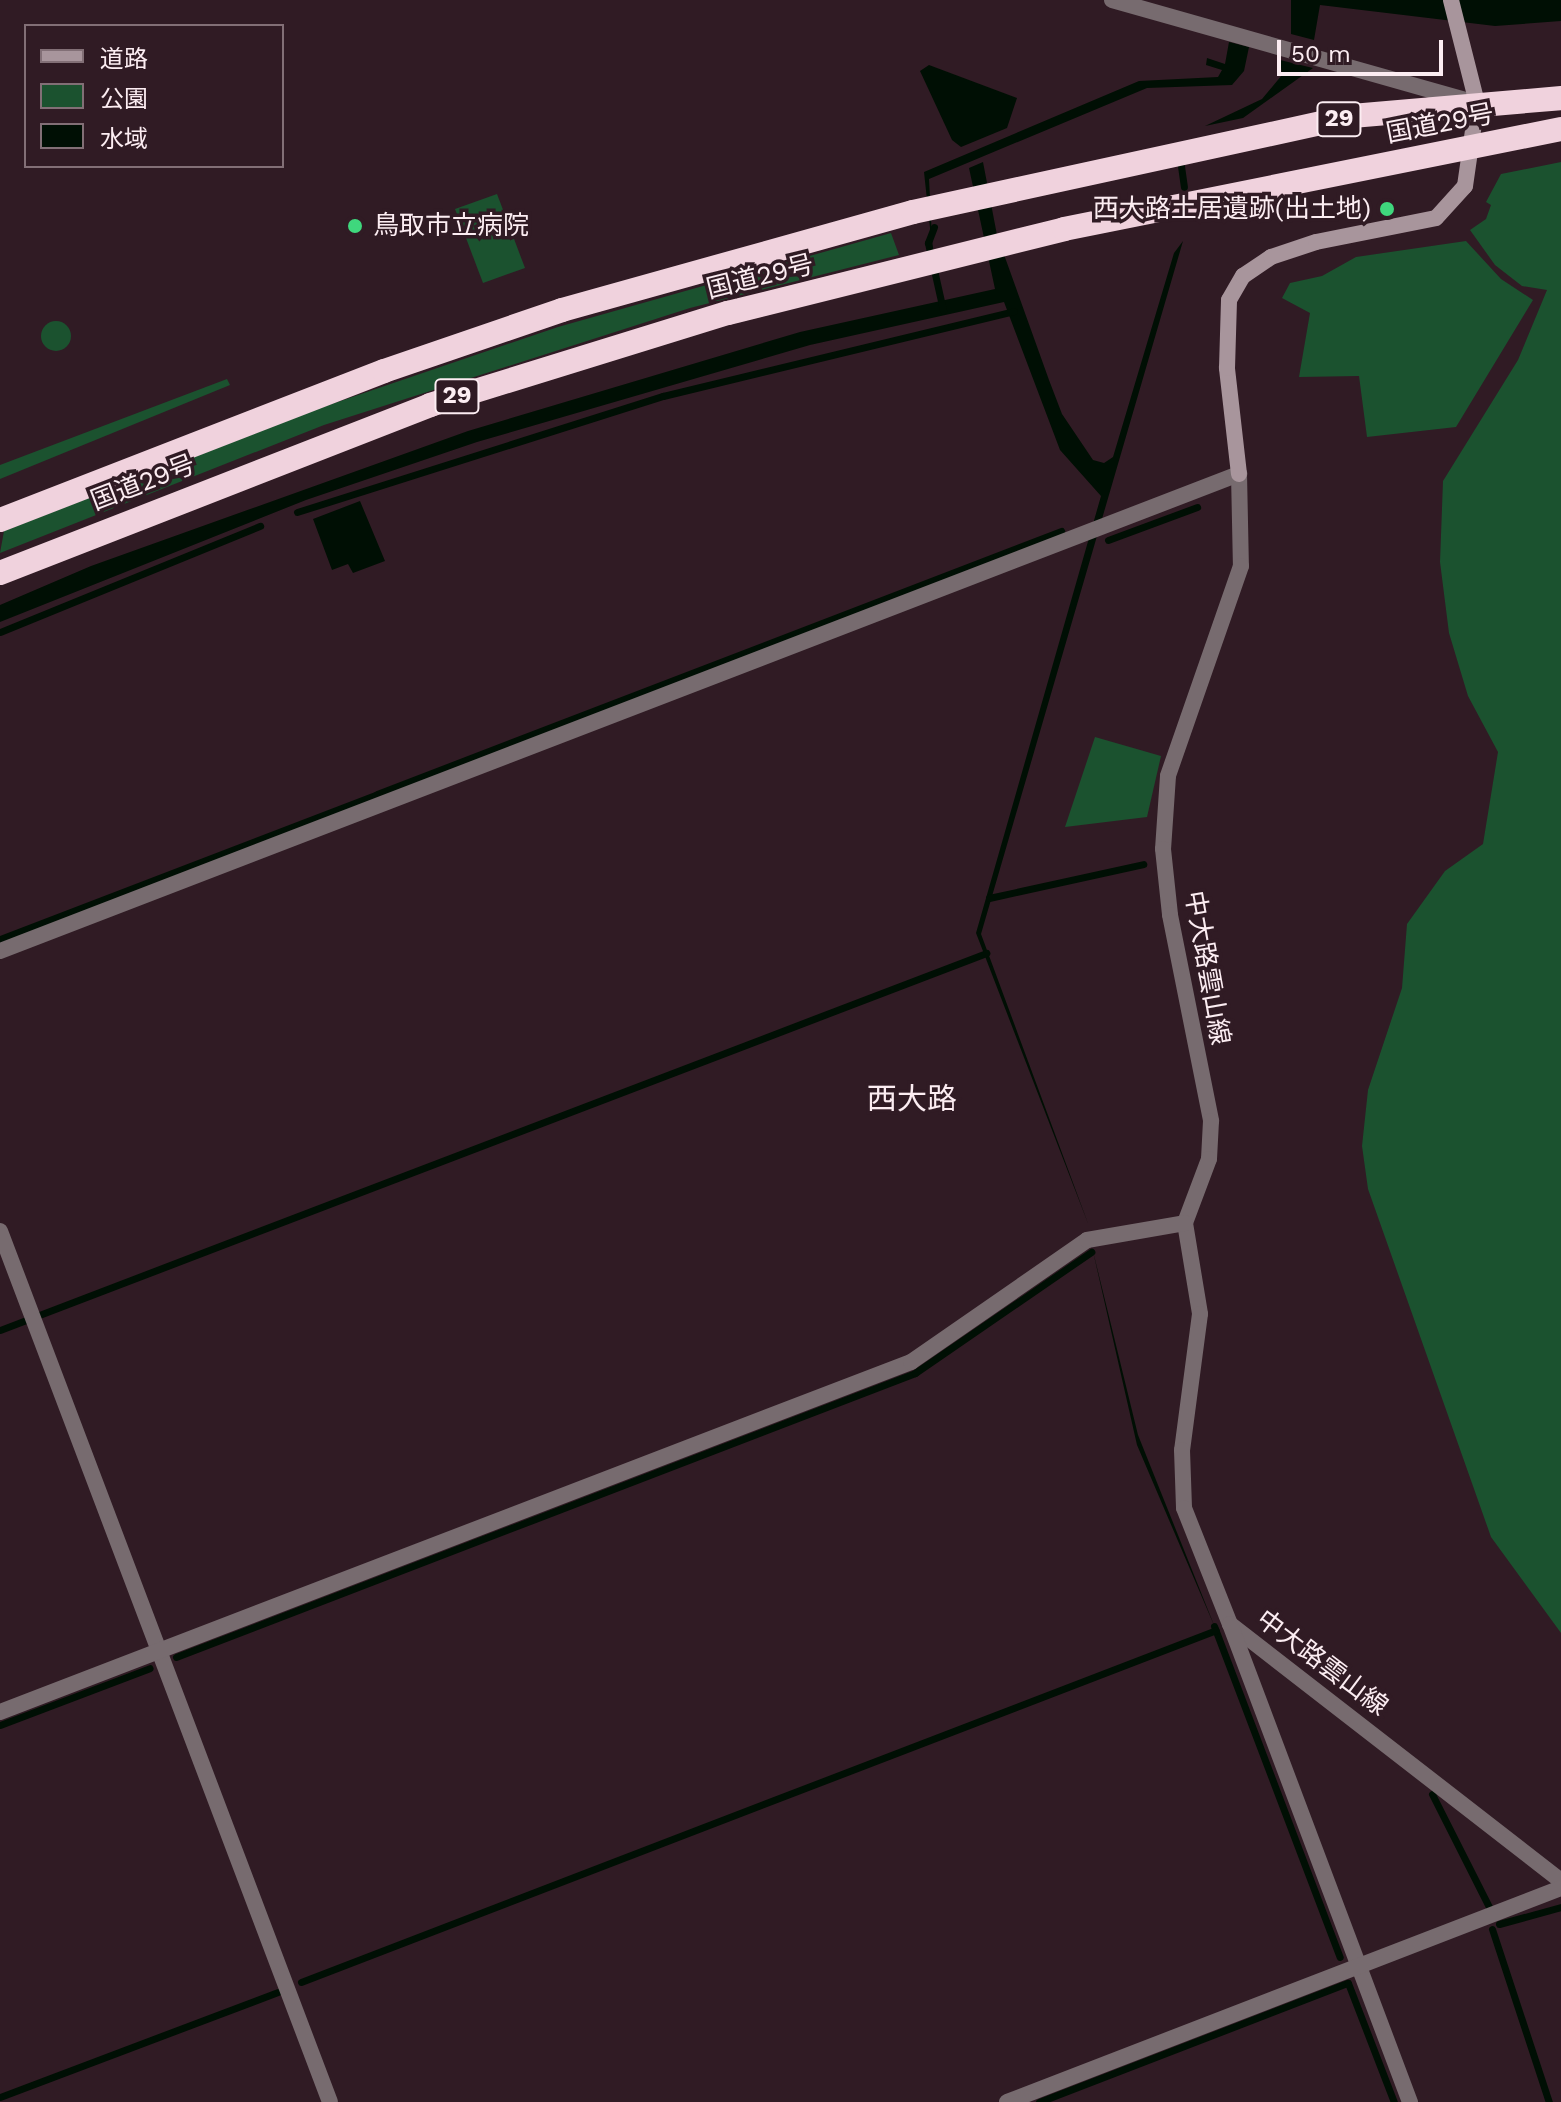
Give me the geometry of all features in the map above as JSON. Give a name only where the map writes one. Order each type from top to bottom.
[{"type":"highway","name":"国道29号","points":[[0,520],[384,371],[562,310],[913,212],[1352,116],[1561,98]]},
{"type":"highway","name":"国道29号","points":[[0,573],[430,405],[728,313],[1170,208],[1561,129]]},
{"type":"street","points":[[1112,0],[1477,103]]},
{"type":"street","name":"中大路雲山線","points":[[1451,0],[1477,103],[1475,146],[1465,186],[1436,218],[1316,242],[1271,257],[1243,276],[1229,300],[1227,368],[1239,474],[1241,566],[1168,776],[1163,849],[1170,915],[1211,1121],[1209,1159],[1185,1223],[1200,1314],[1182,1450],[1184,1508],[1230,1624],[1561,1881]]},
{"type":"street","points":[[0,951],[1239,474]]},
{"type":"street","points":[[0,1712],[911,1362],[1087,1240],[1185,1223]]},
{"type":"street","points":[[0,1231],[330,2102]]},
{"type":"street","points":[[1230,1624],[1410,2102]]},
{"type":"street","points":[[1007,2102],[1561,1888]]},
{"type":"green space","points":[[1561,162],[1561,1633],[1491,1537],[1368,1189],[1362,1146],[1368,1090],[1402,988],[1407,924],[1445,871],[1483,844],[1498,752],[1468,696],[1449,633],[1440,562],[1443,481],[1518,360],[1547,290],[1522,286],[1495,265],[1470,230],[1486,219],[1491,205],[1486,202],[1501,174]]},
{"type":"green space","points":[[497,194],[525,268],[483,283],[455,209]]},
{"type":"green space","points":[[891,233],[899,255],[690,308],[324,425],[0,553],[4,531],[320,408],[558,327]]},
{"type":"green space","points":[[1466,241],[1501,279],[1533,300],[1456,427],[1367,437],[1359,376],[1299,377],[1310,313],[1282,298],[1290,283],[1322,276],[1356,257]]},
{"type":"green space","points":[[56,321],[67,325],[71,336],[67,347],[56,351],[45,347],[41,336],[45,325]]},
{"type":"green space","points":[[227,379],[230,385],[0,479],[0,465]]},
{"type":"green space","points":[[1095,737],[1161,756],[1147,817],[1065,827]]},
{"type":"water","points":[[1291,0],[1561,0],[1561,21],[1495,26],[1320,5],[1314,40],[1291,34]]},
{"type":"water","points":[[1229,42],[1249,47],[1244,71],[1232,85],[1147,88],[929,179],[933,256],[924,172],[1139,81],[1218,77],[1222,70],[1206,65],[1207,58],[1225,64]]},
{"type":"water","points":[[1280,60],[1313,68],[1243,118],[1205,126],[1262,99],[1282,75]]},
{"type":"water","points":[[929,65],[1017,98],[1007,128],[961,147],[952,140],[920,71]]},
{"type":"water","points":[[983,162],[997,235],[1049,380],[1062,414],[1093,460],[1104,463],[1113,457],[1174,253],[1183,241],[981,934],[1089,1226],[976,933],[1101,496],[1060,450],[1004,302],[810,345],[477,442],[306,500],[0,622],[0,605],[91,566],[468,431],[800,332],[995,289],[969,168]]},
{"type":"water","points":[[360,501],[385,561],[353,573],[348,564],[332,570],[313,519]]},
{"type":"water","points":[[1092,1247],[1138,1435],[1216,1630],[1137,1445]]},
{"type":"waterway","points":[[1181,166],[1184,187]]},
{"type":"waterway","points":[[934,227],[928,243],[943,310]]},
{"type":"waterway","points":[[297,512],[663,396],[1014,311]]},
{"type":"waterway","points":[[1108,540],[1197,507]]},
{"type":"waterway","points":[[0,632],[260,526]]},
{"type":"waterway","points":[[377,794],[1061,531]]},
{"type":"waterway","points":[[0,939],[375,795]]},
{"type":"waterway","points":[[989,898],[1143,864]]},
{"type":"waterway","points":[[0,1330],[986,953]]},
{"type":"waterway","points":[[176,1657],[915,1373],[1091,1252]]},
{"type":"waterway","points":[[1214,1626],[1340,1957]]},
{"type":"waterway","points":[[301,1982],[1216,1630]]},
{"type":"waterway","points":[[0,1725],[150,1668]]},
{"type":"waterway","points":[[1432,1794],[1489,1907]]},
{"type":"waterway","points":[[1499,1924],[1561,1907]]},
{"type":"waterway","points":[[1492,1929],[1549,2102]]},
{"type":"waterway","points":[[1039,2102],[1348,1983],[1394,2102]]},
{"type":"waterway","points":[[0,2097],[278,1992]]},
{"type":"place","name":"西大路土居遺跡(出土地)","points":[[1387,209]]},
{"type":"place","name":"鳥取市立病院","points":[[355,226]]},
{"type":"district","name":"西大路","points":[[912,1099]]}]
